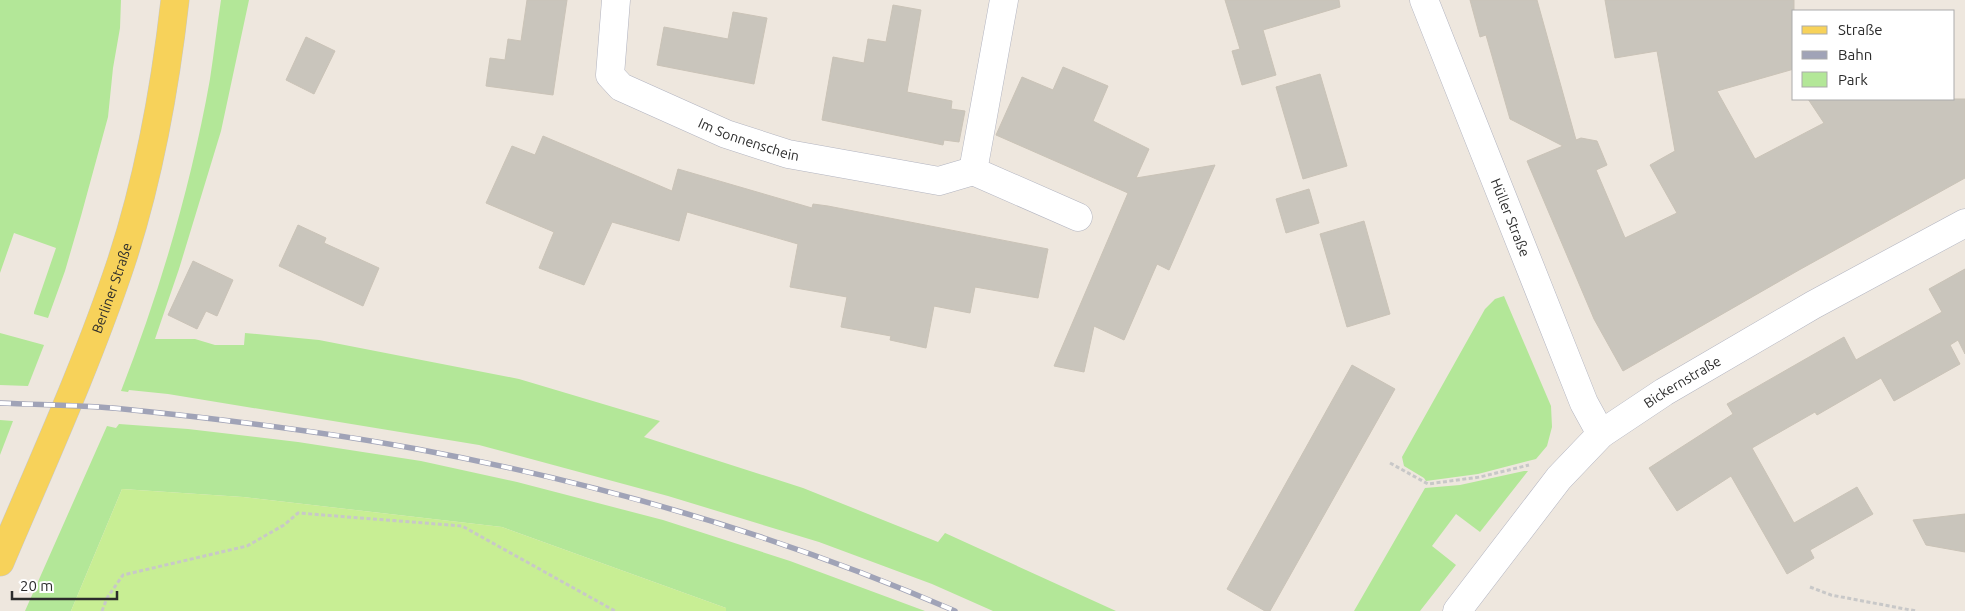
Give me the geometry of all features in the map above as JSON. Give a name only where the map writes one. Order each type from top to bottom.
[{"type":"main road","name":"Berliner Straße","points":[[0,562],[92,344],[121,262],[143,185],[156,125],[170,43],[175,0]]},
{"type":"street","name":"Im Sonnenschein","points":[[616,0],[610,75],[621,87],[726,134],[788,154],[939,181],[973,171]]},
{"type":"street","points":[[1004,0],[973,171],[1078,217]]},
{"type":"street","name":"Hüller Straße","points":[[1424,0],[1584,403],[1601,434]]},
{"type":"street","name":"Bickernstraße","points":[[1457,611],[1559,478],[1601,434],[1664,392],[1812,305],[1965,223]]},
{"type":"path","points":[[1390,463],[1428,484],[1480,477],[1537,462],[1559,478]]},
{"type":"path","points":[[102,611],[123,575],[247,546],[284,525],[298,513],[462,526],[615,611]]},
{"type":"path","points":[[1810,587],[1831,595],[1916,611]]},
{"type":"green space","points":[[0,0],[121,0],[120,28],[113,68],[108,117],[65,271],[48,318],[34,314],[34,312],[56,248],[14,233],[0,273]]},
{"type":"green space","points":[[221,0],[249,0],[221,131],[179,269],[155,339],[195,339],[215,345],[244,345],[245,333],[319,340],[519,379],[660,421],[644,437],[803,488],[938,542],[945,533],[1116,611],[993,611],[932,584],[819,542],[668,496],[479,445],[168,394],[129,390],[128,392],[121,391],[161,277],[194,159],[210,79]]},
{"type":"green space","points":[[1504,296],[1551,406],[1552,427],[1547,446],[1536,459],[1478,474],[1426,481],[1404,466],[1402,457],[1485,309],[1495,299]]},
{"type":"green space","points":[[0,333],[44,345],[28,386],[0,385]]},
{"type":"green space","points":[[0,420],[13,421],[0,455]]},
{"type":"green space","points":[[119,424],[188,429],[298,442],[421,461],[517,482],[663,520],[790,561],[925,611],[726,611],[726,608],[502,527],[243,497],[122,489],[71,611],[25,611],[107,426],[116,428]]},
{"type":"green space","points":[[1528,471],[1480,532],[1456,514],[1432,546],[1456,565],[1420,611],[1354,611],[1425,488],[1460,485]]},
{"type":"green space","points":[[122,489],[243,497],[502,527],[726,608],[726,611],[71,611]]},
{"type":"building","points":[[527,0],[567,0],[553,95],[486,86],[490,58],[505,60],[508,39],[521,41]]},
{"type":"building","points":[[1225,0],[1339,0],[1340,7],[1263,30],[1276,75],[1242,85],[1232,51],[1240,49]]},
{"type":"building","points":[[1470,0],[1537,0],[1576,140],[1581,138],[1597,141],[1607,165],[1596,170],[1625,238],[1677,213],[1650,165],[1675,151],[1657,51],[1615,58],[1605,0],[1794,0],[1794,10],[1792,10],[1792,70],[1717,91],[1755,159],[1824,123],[1809,100],[1965,99],[1965,178],[1623,371],[1594,319],[1527,161],[1563,146],[1510,119],[1486,35],[1480,37]]},
{"type":"building","points":[[893,5],[921,10],[907,92],[952,101],[951,109],[965,111],[959,142],[944,140],[943,145],[822,120],[833,57],[864,63],[868,39],[886,42]]},
{"type":"building","points":[[733,12],[767,18],[754,84],[657,65],[664,27],[728,39]]},
{"type":"building","points":[[306,37],[335,51],[314,94],[286,80]]},
{"type":"building","points":[[1063,67],[1108,86],[1093,121],[1149,149],[1136,178],[1215,165],[1169,270],[1157,264],[1124,340],[1094,326],[1084,372],[1054,366],[1128,193],[996,135],[1022,77],[1053,90]]},
{"type":"building","points":[[1320,74],[1347,166],[1303,179],[1276,87]]},
{"type":"building","points":[[543,136],[672,191],[678,169],[812,208],[813,204],[828,206],[1048,249],[1038,298],[975,287],[970,313],[934,306],[926,348],[890,340],[891,336],[841,327],[847,297],[790,287],[798,244],[687,212],[679,241],[612,222],[584,285],[539,268],[554,232],[486,203],[512,146],[535,155]]},
{"type":"building","points":[[1309,189],[1319,223],[1286,233],[1276,199]]},
{"type":"building","points":[[1364,221],[1390,314],[1347,327],[1320,234]]},
{"type":"building","points":[[298,225],[326,238],[324,243],[379,268],[363,306],[279,266]]},
{"type":"building","points":[[193,261],[233,280],[217,316],[206,311],[197,329],[168,315]]},
{"type":"building","points":[[1965,269],[1965,354],[1958,340],[1950,345],[1960,364],[1894,401],[1881,378],[1817,415],[1815,412],[1752,448],[1794,523],[1857,487],[1873,514],[1810,550],[1814,558],[1787,574],[1731,476],[1677,511],[1649,468],[1733,414],[1727,404],[1844,337],[1856,360],[1942,312],[1929,289]]},
{"type":"building","points":[[1352,365],[1395,389],[1270,611],[1265,611],[1227,589]]},
{"type":"building","points":[[1965,514],[1965,552],[1926,545],[1913,520]]},
{"type":"railway","points":[[0,403],[108,408],[234,421],[417,449],[554,478],[690,515],[758,536],[891,584],[955,611]]}]
